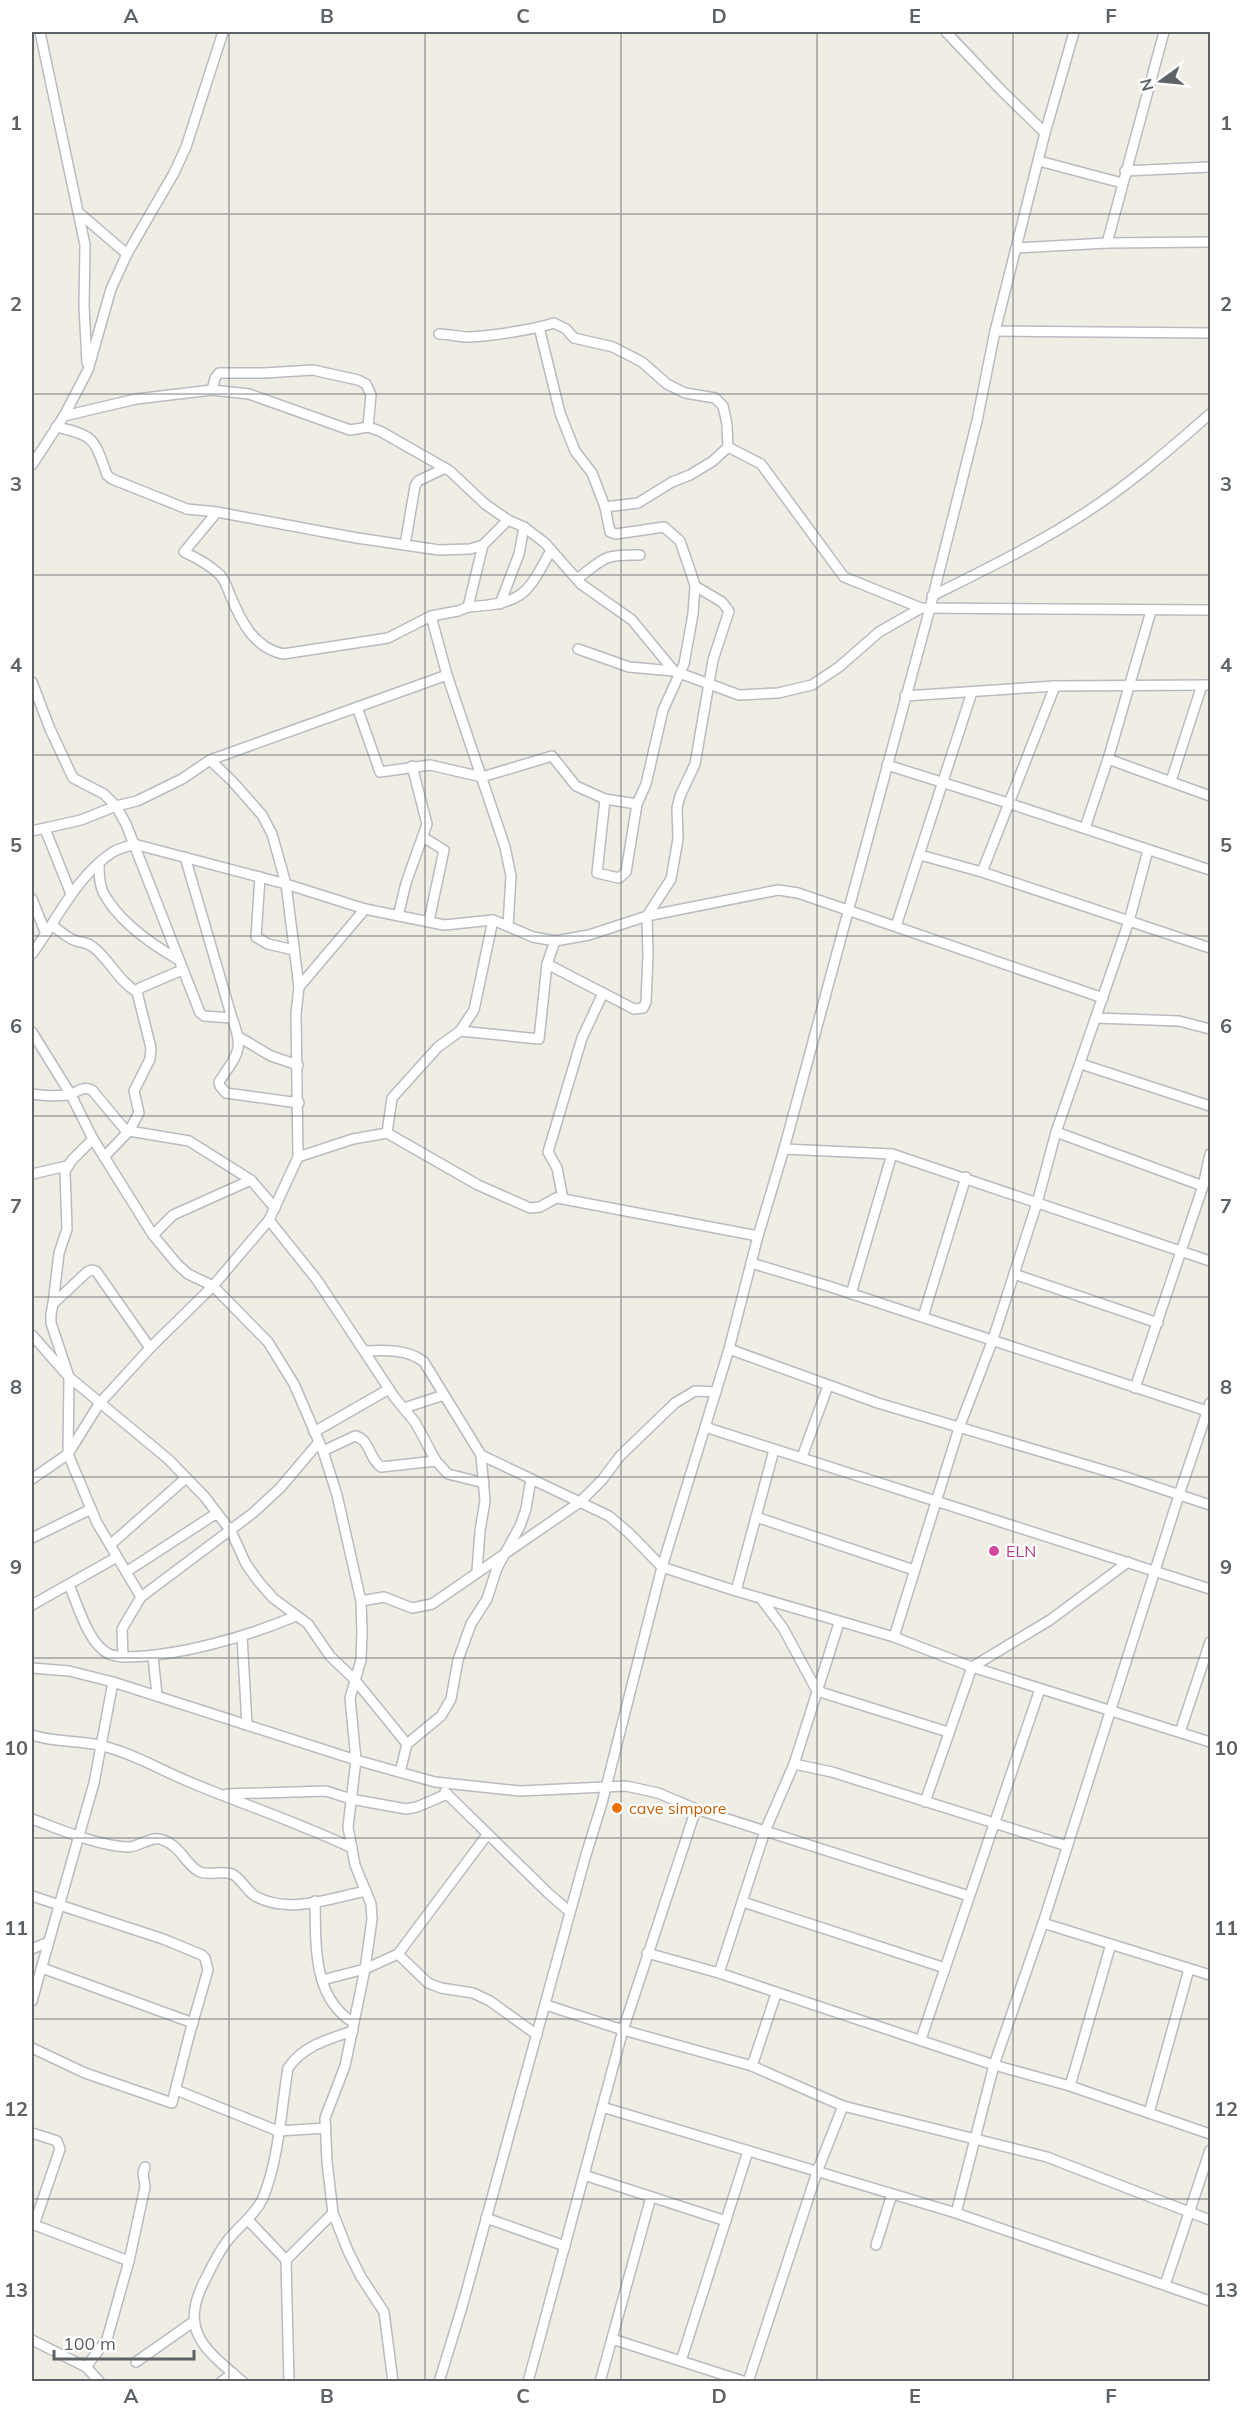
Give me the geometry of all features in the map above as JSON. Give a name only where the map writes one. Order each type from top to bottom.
[{"type":"street","points":[[40,32],[59,113],[85,245],[84,306],[88,370]]},
{"type":"street","points":[[32,465],[64,416],[88,370],[111,289],[127,254],[174,173],[186,147],[223,32]]},
{"type":"street","points":[[946,32],[1045,133]]},
{"type":"street","points":[[439,2382],[607,1786],[662,1567],[729,1349],[758,1236],[784,1149],[905,696],[925,608],[932,596],[977,422],[995,331],[1045,133],[1074,32]]},
{"type":"street","points":[[1107,243],[1164,32]]},
{"type":"street","points":[[1039,161],[1122,183]]},
{"type":"street","points":[[1125,171],[1210,167]]},
{"type":"street","points":[[78,212],[127,254]]},
{"type":"street","points":[[1016,248],[1107,243],[1210,242]]},
{"type":"street","points":[[439,334],[465,337],[554,323],[574,338],[614,347],[642,362],[666,384],[684,393],[715,398],[723,406],[728,447],[713,461],[638,503],[605,507]]},
{"type":"street","points":[[539,327],[560,413],[575,451],[591,473],[605,507],[610,531],[612,534],[664,527],[672,532],[680,541],[695,586],[689,640],[663,710],[646,784],[637,804],[626,872],[619,878],[597,873],[605,800]]},
{"type":"street","points":[[995,331],[1210,333]]},
{"type":"street","points":[[212,390],[219,373],[313,370],[358,380],[366,384],[371,395],[368,427]]},
{"type":"street","points":[[64,416],[136,399],[212,390],[249,394],[350,430],[368,427],[398,440],[445,468],[467,489],[508,520],[524,527],[551,550],[576,579],[632,620],[677,673]]},
{"type":"street","points":[[932,596],[1031,546],[1085,513],[1140,474],[1210,414]]},
{"type":"street","points":[[56,427],[87,435],[93,440],[107,475],[112,479],[187,509],[217,512],[439,550],[470,549],[483,545],[508,520]]},
{"type":"street","points":[[728,447],[761,464],[844,577],[925,608],[1210,610]]},
{"type":"street","points":[[405,545],[415,486],[418,481],[445,468]]},
{"type":"street","points":[[217,512],[184,552],[197,558],[222,577],[254,639],[274,652],[294,652],[388,638],[431,616],[500,604],[519,597],[534,581],[551,550]]},
{"type":"street","points":[[500,604],[519,554],[524,527]]},
{"type":"street","points":[[468,608],[483,545]]},
{"type":"street","points":[[576,579],[603,558],[640,555]]},
{"type":"street","points":[[547,964],[634,1009],[643,1008],[646,1002],[647,916],[671,879],[678,839],[677,808],[695,764],[713,660],[729,611],[722,602],[695,586]]},
{"type":"street","points":[[578,649],[629,668],[677,673],[739,695],[778,693],[812,685],[838,667],[879,632],[925,608]]},
{"type":"street","points":[[1085,828],[1108,759],[1151,611]]},
{"type":"street","points":[[431,616],[447,675],[505,847],[510,868],[508,926]]},
{"type":"street","points":[[32,831],[81,820],[116,806],[137,801],[182,779],[210,760],[447,675]]},
{"type":"street","points":[[32,682],[50,729],[73,778],[104,794],[116,806],[134,844],[200,1013],[204,1016],[232,1018]]},
{"type":"street","points":[[905,696],[1055,686],[1206,685],[1172,781]]},
{"type":"street","points":[[982,872],[1055,686]]},
{"type":"street","points":[[896,926],[972,692]]},
{"type":"street","points":[[357,707],[378,771],[430,765],[482,777],[552,756],[576,786],[605,800],[637,804]]},
{"type":"street","points":[[1108,759],[1210,796]]},
{"type":"street","points":[[32,1479],[68,1454],[99,1404],[150,1348],[213,1286],[269,1220],[298,1157],[296,1014],[299,987],[286,884],[272,834],[262,815],[210,760]]},
{"type":"street","points":[[887,765],[1210,870]]},
{"type":"street","points":[[398,916],[406,883],[427,824],[412,766]]},
{"type":"street","points":[[45,829],[71,894]]},
{"type":"street","points":[[423,837],[444,850],[429,921]]},
{"type":"street","points":[[32,954],[71,894],[115,851],[134,844],[286,884],[365,909],[444,925],[493,920],[533,937],[555,940],[589,935],[629,920],[778,890],[798,893],[1103,998]]},
{"type":"street","points":[[894,1637],[959,1428],[992,1342],[1037,1203],[1056,1132],[1129,921],[1148,850]]},
{"type":"street","points":[[920,855],[982,872],[1210,948]]},
{"type":"street","points":[[185,857],[239,1037],[237,1053],[219,1082],[222,1090],[226,1093],[299,1103]]},
{"type":"street","points":[[99,865],[103,892],[116,911],[181,965]]},
{"type":"street","points":[[260,877],[256,937],[268,944],[294,950]]},
{"type":"street","points":[[32,899],[46,934]]},
{"type":"street","points":[[299,987],[365,909]]},
{"type":"street","points":[[387,1133],[392,1098],[438,1047],[459,1030],[474,1010],[493,920]]},
{"type":"street","points":[[52,925],[75,941],[88,943],[110,963],[124,983],[137,992],[151,1054],[134,1091],[139,1113],[128,1131],[104,1157]]},
{"type":"street","points":[[459,1030],[539,1039],[547,964],[555,940]]},
{"type":"street","points":[[137,992],[140,988],[181,965]]},
{"type":"street","points":[[563,1199],[556,1168],[548,1152],[582,1038],[603,993]]},
{"type":"street","points":[[1096,1018],[1179,1022],[1210,1029]]},
{"type":"street","points":[[32,1032],[71,1095],[93,1139],[153,1235],[188,1274],[213,1286],[268,1342],[294,1384],[321,1446],[337,1495],[361,1601],[361,1660],[350,1698],[349,1712],[356,1760],[348,1827],[360,1878],[371,1904],[372,1919],[365,1969],[345,2066],[325,2118],[327,2162],[333,2213],[357,2268],[384,2312],[393,2382]]},
{"type":"street","points":[[239,1037],[271,1056],[298,1065]]},
{"type":"street","points":[[1081,1064],[1210,1106]]},
{"type":"street","points":[[32,1094],[71,1095],[81,1088],[92,1090],[128,1131],[189,1142],[250,1180],[275,1208]]},
{"type":"street","points":[[1056,1132],[1203,1186]]},
{"type":"street","points":[[298,1157],[353,1139],[387,1133],[478,1185],[530,1208],[540,1207],[556,1198],[758,1236]]},
{"type":"street","points":[[93,1139],[65,1171],[67,1229],[58,1253],[51,1323],[69,1377],[68,1454],[91,1509],[141,1597]]},
{"type":"street","points":[[784,1149],[892,1154],[966,1177],[1210,1261]]},
{"type":"street","points":[[851,1294],[892,1154]]},
{"type":"street","points":[[1136,1388],[1203,1186],[1210,1154]]},
{"type":"street","points":[[32,1174],[67,1166]]},
{"type":"street","points":[[923,1317],[966,1177]]},
{"type":"street","points":[[153,1235],[173,1215],[250,1180]]},
{"type":"street","points":[[269,1220],[317,1280],[389,1389],[423,1433],[436,1461],[448,1474],[484,1483]]},
{"type":"street","points":[[751,1263],[1136,1388],[1210,1409],[1179,1495],[1043,1923],[994,2065],[956,2213]]},
{"type":"street","points":[[53,1304],[87,1272],[96,1271],[150,1348]]},
{"type":"street","points":[[1014,1274],[1158,1323]]},
{"type":"street","points":[[32,1335],[69,1377],[168,1459],[186,1478],[231,1531],[246,1564],[273,1598],[308,1624],[330,1656],[355,1680],[408,1744]]},
{"type":"street","points":[[729,1349],[828,1386],[959,1428],[1123,1476],[1210,1505]]},
{"type":"street","points":[[365,1351],[392,1351],[418,1358],[424,1362],[481,1455],[485,1501],[477,1571]]},
{"type":"street","points":[[802,1457],[828,1386]]},
{"type":"street","points":[[314,1432],[389,1389]]},
{"type":"street","points":[[361,1601],[384,1597],[412,1608],[432,1604],[580,1502],[602,1480],[620,1456],[675,1403],[695,1391],[716,1392]]},
{"type":"street","points":[[404,1408],[444,1395]]},
{"type":"street","points":[[705,1427],[1210,1589]]},
{"type":"street","points":[[123,1657],[122,1629],[141,1597],[231,1531],[280,1488],[321,1446],[355,1436],[364,1440],[376,1464],[381,1467],[436,1461]]},
{"type":"street","points":[[736,1591],[774,1450]]},
{"type":"street","points":[[481,1455],[609,1516],[662,1567],[839,1623],[894,1637],[972,1667],[1210,1742]]},
{"type":"street","points":[[110,1545],[186,1478]]},
{"type":"street","points":[[400,1772],[408,1744],[441,1716],[447,1706],[461,1650],[471,1624],[487,1599],[497,1568],[526,1509],[531,1479]]},
{"type":"street","points":[[32,1538],[91,1509]]},
{"type":"street","points":[[126,1572],[217,1514]]},
{"type":"street","points":[[756,1517],[914,1570]]},
{"type":"street","points":[[32,1605],[117,1557]]},
{"type":"street","points":[[925,1802],[972,1667],[1050,1620],[1128,1562]]},
{"type":"street","points":[[69,1585],[93,1638],[108,1654],[123,1657],[153,1657],[243,1636],[296,1616]]},
{"type":"street","points":[[762,1599],[783,1628],[817,1691],[948,1732]]},
{"type":"street","points":[[719,1973],[765,1831],[794,1764],[839,1623]]},
{"type":"street","points":[[243,1636],[247,1725]]},
{"type":"street","points":[[1180,1732],[1207,1666],[1210,1642]]},
{"type":"street","points":[[153,1657],[157,1695]]},
{"type":"street","points":[[32,1668],[69,1671],[113,1682],[356,1760],[435,1782],[520,1791],[626,1786],[658,1793],[696,1809],[969,1896]]},
{"type":"street","points":[[32,2001],[58,1904],[80,1836],[113,1682]]},
{"type":"street","points":[[921,2039],[1040,1689]]},
{"type":"street","points":[[32,1735],[61,1742],[101,1745],[137,1757],[190,1782],[297,1822],[352,1848]]},
{"type":"street","points":[[794,1764],[832,1772],[1067,1846]]},
{"type":"street","points":[[435,1782],[487,1835],[570,1912]]},
{"type":"street","points":[[221,1794],[326,1791],[351,1799],[406,1809],[417,1807],[447,1794]]},
{"type":"street","points":[[528,2382],[623,2030],[696,1809]]},
{"type":"street","points":[[32,1819],[80,1836],[127,1847],[154,1839],[164,1840],[182,1852],[192,1867],[199,1872],[233,1874],[255,1896],[283,1905],[366,1892]]},
{"type":"street","points":[[322,1980],[365,1969],[398,1954],[487,1835]]},
{"type":"street","points":[[32,1896],[202,1955],[208,1970],[172,2103],[85,2073],[32,2048]]},
{"type":"street","points":[[315,1901],[318,1969],[336,2007],[354,2027]]},
{"type":"street","points":[[742,1902],[945,1968]]},
{"type":"street","points":[[1043,1923],[1210,1976]]},
{"type":"street","points":[[32,1949],[48,1942]]},
{"type":"street","points":[[1070,2086],[1111,1944]]},
{"type":"street","points":[[647,1953],[719,1973],[776,1994],[921,2039],[994,2065],[1070,2086],[1210,2134]]},
{"type":"street","points":[[398,1954],[428,1983],[481,1997],[537,2035]]},
{"type":"street","points":[[42,1968],[193,2023]]},
{"type":"street","points":[[1149,2113],[1189,1969]]},
{"type":"street","points":[[752,2066],[776,1994]]},
{"type":"street","points":[[546,2005],[623,2030],[752,2066],[843,2106],[1047,2157],[1210,2220]]},
{"type":"street","points":[[243,2382],[205,2346],[193,2322],[194,2303],[216,2258],[226,2242],[258,2208],[271,2178],[288,2068],[295,2056],[354,2027]]},
{"type":"street","points":[[176,2090],[278,2131],[326,2128]]},
{"type":"street","points":[[612,2339],[747,2382],[817,2172],[843,2106]]},
{"type":"street","points":[[602,2107],[956,2213],[1210,2301]]},
{"type":"street","points":[[32,2133],[57,2141],[60,2150],[33,2225],[129,2261]]},
{"type":"street","points":[[1165,2285],[1210,2150]]},
{"type":"street","points":[[681,2361],[748,2151]]},
{"type":"street","points":[[86,2367],[107,2339],[129,2261],[145,2187],[143,2173],[145,2167]]},
{"type":"street","points":[[584,2175],[726,2221]]},
{"type":"street","points":[[876,2245],[892,2194]]},
{"type":"street","points":[[600,2382],[651,2197]]},
{"type":"street","points":[[286,2260],[333,2213]]},
{"type":"street","points":[[486,2218],[565,2246]]},
{"type":"street","points":[[248,2220],[286,2260],[289,2382]]},
{"type":"street","points":[[136,2362],[193,2322]]},
{"type":"street","points":[[32,2340],[86,2367],[100,2382]]},
{"type":"street","points":[[221,2382],[233,2373]]},
{"type":"place","name":"ELN","points":[[994,1551]]},
{"type":"place","name":"cave simpore","points":[[617,1808]]}]
